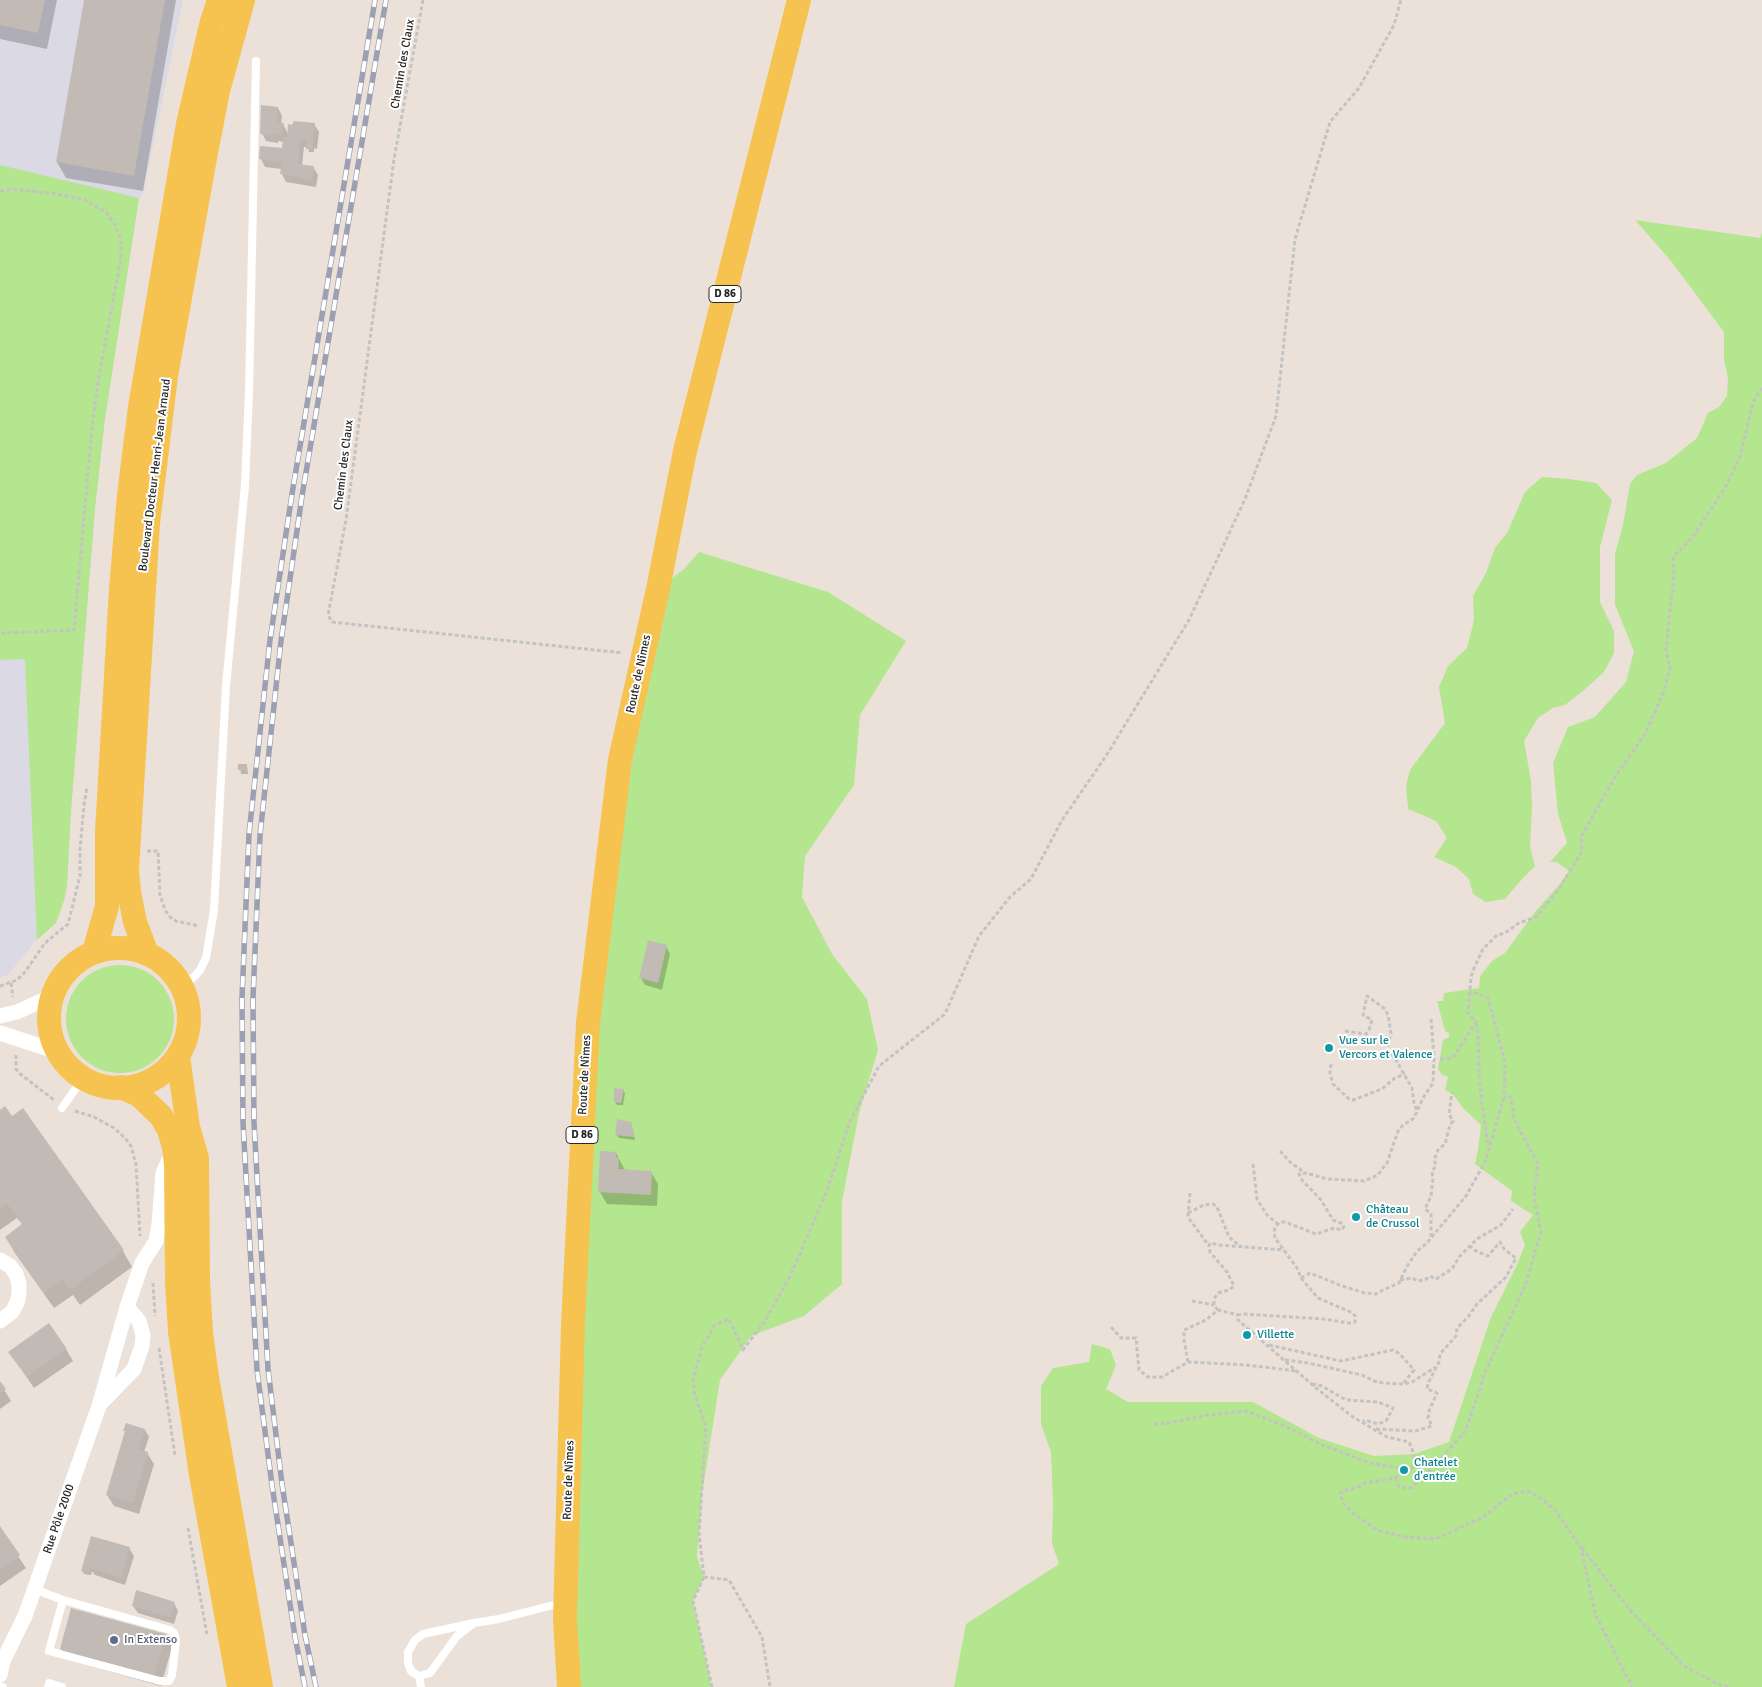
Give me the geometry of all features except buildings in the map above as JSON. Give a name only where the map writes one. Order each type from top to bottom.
[{"type":"main road","name":"Boulevard Docteur Henri-Jean Arnaud","points":[[94,952],[107,906],[107,822],[121,589],[130,485],[152,334],[188,124],[211,25],[219,0]]},
{"type":"main road","name":"Boulevard Docteur Henri-Jean Arnaud","points":[[147,954],[135,922],[128,892],[127,870],[148,523],[166,376],[218,92],[243,0]]},
{"type":"main road","name":"Route de Nîmes","points":[[569,1687],[566,1602],[573,1324],[588,1024],[620,760],[658,590],[685,451],[799,0]]},
{"type":"main road","points":[[119,948],[133,949],[147,954],[162,962],[174,975],[181,986],[188,1006],[189,1023],[185,1040],[178,1056],[154,1078],[138,1085],[108,1086],[84,1078],[69,1066],[58,1052],[52,1037],[49,1022],[52,996],[56,986],[76,963],[94,952],[119,948]]},
{"type":"main road","points":[[178,1056],[186,1120],[197,1158],[198,1280],[201,1333],[261,1687]]},
{"type":"main road","points":[[121,1087],[139,1095],[161,1116],[169,1130],[174,1147],[180,1332],[201,1475],[239,1687]]},
{"type":"street","points":[[0,1016],[24,1010],[52,996]]},
{"type":"street","points":[[0,1033],[58,1052]]},
{"type":"street","name":"Rue Pôle 2000","points":[[0,1676],[3,1662],[25,1616],[99,1406],[127,1307],[142,1263],[156,1241],[163,1174],[174,1147]]},
{"type":"street","points":[[0,1260],[10,1266],[16,1274],[19,1294],[12,1312],[0,1321]]},
{"type":"street","name":"Rue Pôle 2000","points":[[99,1406],[134,1369],[139,1360],[143,1335],[139,1321],[127,1307]]},
{"type":"street","points":[[0,1642],[17,1631]]},
{"type":"lane","points":[[181,986],[200,970],[206,958],[212,929],[226,686],[245,485],[249,392],[256,61]]},
{"type":"lane","points":[[62,1108],[84,1078]]},
{"type":"lane","points":[[34,1589],[63,1600],[170,1630],[174,1633],[176,1640],[172,1676],[169,1681],[160,1681],[49,1651],[63,1600]]},
{"type":"lane","points":[[474,1623],[457,1636],[430,1673],[419,1676],[411,1671],[408,1663],[408,1652],[415,1640],[423,1634],[474,1623],[499,1619],[566,1602]]},
{"type":"lane","points":[[419,1676],[421,1687]]},
{"type":"lane","points":[[48,1687],[49,1683],[62,1687]]},
{"type":"path","name":"Chemin des Claux","points":[[423,0],[394,158],[346,520],[328,615],[332,622],[643,655]]},
{"type":"path","points":[[712,1687],[693,1600],[704,1577],[699,1534],[706,1426],[695,1396],[693,1380],[702,1347],[715,1325],[729,1319],[743,1350],[765,1321],[791,1274],[827,1191],[850,1121],[879,1066],[945,1014],[979,936],[1010,897],[1031,879],[1062,820],[1106,756],[1189,620],[1245,499],[1276,416],[1295,239],[1330,122],[1358,88],[1394,25],[1401,0]]},
{"type":"path","points":[[0,191],[12,189],[83,199],[106,212],[114,223],[122,247],[92,428],[74,630],[0,633]]},
{"type":"path","points":[[1489,1148],[1480,1088],[1476,1022],[1468,1012],[1474,968],[1483,950],[1497,934],[1505,933],[1519,923],[1536,917],[1559,889],[1581,853],[1582,835],[1615,776],[1645,734],[1662,694],[1670,669],[1666,650],[1674,575],[1673,557],[1692,538],[1726,486],[1740,457],[1753,402],[1762,388]]},
{"type":"path","points":[[0,986],[17,980],[25,972],[45,943],[68,924],[80,876],[80,849]]},
{"type":"path","points":[[144,851],[158,851],[160,895],[165,910],[170,917],[176,921],[212,929]]},
{"type":"path","points":[[1301,1278],[1310,1272],[1342,1286],[1365,1293],[1376,1294],[1399,1283],[1417,1251],[1432,1237],[1466,1196],[1482,1169],[1504,1097],[1505,1062],[1488,998],[1470,991]]},
{"type":"path","points":[[1344,1031],[1366,1034],[1372,1020],[1363,1015],[1367,996],[1385,1008],[1391,1033],[1387,1050],[1396,1060],[1412,1088],[1417,1111]]},
{"type":"path","points":[[1280,1151],[1290,1162],[1306,1173],[1327,1179],[1356,1181],[1370,1179],[1378,1174],[1387,1162],[1398,1131],[1414,1118],[1433,1083],[1437,1058],[1431,1019]]},
{"type":"path","points":[[1437,1058],[1451,1058],[1476,1022]]},
{"type":"path","points":[[1331,1064],[1330,1073],[1333,1084],[1349,1099],[1353,1100],[1382,1089],[1395,1078],[1405,1074]]},
{"type":"path","points":[[1432,1237],[1431,1214],[1425,1209],[1431,1196],[1432,1172],[1436,1165],[1434,1160],[1438,1150],[1445,1144],[1450,1125],[1453,1122],[1449,1114],[1452,1092]]},
{"type":"path","points":[[1396,1478],[1399,1487],[1412,1488],[1437,1464],[1466,1430],[1486,1370],[1526,1283],[1541,1232],[1534,1196],[1538,1164],[1514,1119],[1511,1097],[1504,1097]]},
{"type":"path","points":[[1253,1164],[1257,1199],[1267,1215],[1278,1224]]},
{"type":"path","points":[[1190,1193],[1188,1217],[1209,1246],[1210,1252],[1227,1272],[1234,1286],[1229,1290],[1218,1293],[1214,1299],[1214,1305],[1218,1310],[1238,1316],[1243,1314],[1354,1322],[1355,1316],[1353,1313],[1318,1298],[1301,1278],[1297,1268],[1275,1238],[1274,1232],[1280,1222],[1285,1222],[1316,1234],[1334,1228],[1342,1230],[1344,1226],[1342,1223],[1334,1220],[1321,1200],[1302,1180],[1299,1174],[1306,1173]]},
{"type":"path","points":[[1188,1213],[1204,1205],[1213,1204],[1217,1207],[1229,1237],[1241,1247]]},
{"type":"path","points":[[1400,1280],[1412,1278],[1418,1281],[1425,1280],[1430,1276],[1436,1279],[1452,1270],[1458,1257],[1477,1239],[1501,1225],[1512,1209]]},
{"type":"path","points":[[1373,1428],[1415,1432],[1432,1426],[1428,1418],[1429,1411],[1437,1393],[1427,1390],[1428,1383],[1439,1362],[1440,1354],[1456,1336],[1457,1328],[1477,1304],[1506,1277],[1516,1258],[1504,1249],[1500,1242],[1488,1256],[1470,1246]]},
{"type":"path","points":[[1209,1246],[1210,1243],[1285,1250]]},
{"type":"path","points":[[1192,1302],[1214,1305]]},
{"type":"path","points":[[1188,1362],[1184,1330],[1206,1320],[1218,1310]]},
{"type":"path","points":[[1154,1424],[1246,1411],[1283,1425],[1320,1444],[1370,1463],[1404,1470],[1415,1467],[1414,1454],[1408,1442],[1387,1437],[1353,1417],[1297,1372],[1238,1320],[1238,1316]]},
{"type":"path","points":[[1111,1327],[1120,1338],[1136,1338],[1138,1370],[1148,1377],[1162,1377],[1188,1362],[1246,1365],[1297,1372]]},
{"type":"path","points":[[1268,1345],[1340,1362],[1393,1350],[1400,1354],[1414,1370],[1403,1384]]},
{"type":"path","points":[[1285,1360],[1362,1375],[1383,1383],[1403,1384],[1412,1382],[1436,1366]]},
{"type":"path","points":[[1310,1383],[1322,1386],[1346,1400],[1378,1402],[1393,1408],[1386,1421],[1378,1424],[1365,1420],[1362,1422]]},
{"type":"path","points":[[1404,1470],[1396,1478],[1365,1484],[1340,1493],[1344,1504],[1352,1513],[1377,1530],[1404,1537],[1436,1539],[1483,1517],[1512,1494],[1528,1491],[1542,1499],[1556,1511],[1581,1548],[1629,1609],[1684,1666],[1718,1684],[1730,1687]]},
{"type":"path","points":[[1581,1548],[1596,1616],[1632,1687]]},
{"type":"path","points":[[704,1577],[729,1580],[762,1637],[770,1687]]},
{"type":"shaded area","points":[[0,0],[183,0],[143,194],[139,198],[105,419],[95,508],[71,811],[67,886],[56,923],[37,939],[8,975],[0,977]]},
{"type":"green space","points":[[0,165],[139,198],[105,419],[95,508],[71,811],[67,886],[56,923],[37,940],[25,659],[0,660]]},
{"type":"green space","points":[[1635,220],[1760,238],[1762,232],[1762,1687],[954,1687],[966,1624],[1059,1564],[1052,1543],[1051,1452],[1041,1424],[1041,1386],[1053,1368],[1089,1362],[1092,1344],[1110,1349],[1116,1365],[1106,1389],[1128,1402],[1253,1402],[1319,1438],[1374,1456],[1414,1454],[1449,1442],[1491,1317],[1525,1245],[1520,1232],[1533,1215],[1511,1201],[1512,1191],[1475,1164],[1481,1125],[1463,1108],[1452,1093],[1445,1090],[1448,1077],[1442,1075],[1438,1069],[1443,1040],[1449,1037],[1449,1033],[1445,1031],[1437,1001],[1443,1001],[1444,993],[1479,988],[1480,976],[1492,961],[1505,953],[1534,913],[1569,871],[1557,862],[1550,862],[1567,843],[1558,814],[1553,763],[1568,727],[1595,717],[1626,682],[1634,651],[1615,605],[1615,554],[1623,525],[1630,484],[1637,475],[1666,463],[1697,438],[1708,413],[1719,407],[1727,396],[1728,378],[1724,360],[1724,332],[1671,261]]},
{"type":"green space","points":[[1542,477],[1596,483],[1612,500],[1600,547],[1600,602],[1614,631],[1614,653],[1604,672],[1584,690],[1565,705],[1553,708],[1538,718],[1524,741],[1531,781],[1530,846],[1535,866],[1505,899],[1486,902],[1473,894],[1469,879],[1456,867],[1434,857],[1447,838],[1436,821],[1408,809],[1406,785],[1410,770],[1445,723],[1439,687],[1448,666],[1467,648],[1474,620],[1473,596],[1486,573],[1495,548],[1507,533],[1525,492]]},
{"type":"green space","points":[[699,552],[828,592],[906,641],[860,715],[854,785],[805,856],[802,897],[832,954],[867,999],[878,1050],[859,1113],[842,1201],[842,1284],[804,1316],[751,1336],[720,1380],[702,1494],[697,1557],[704,1577],[693,1601],[712,1687],[569,1687],[588,1023],[658,589],[684,569]]},
{"type":"green space","points":[[120,965],[141,969],[158,981],[170,998],[174,1019],[170,1040],[158,1057],[141,1069],[120,1073],[99,1069],[82,1057],[70,1040],[66,1019],[70,998],[82,981],[99,969]]},
{"type":"railway","points":[[305,1687],[295,1637],[257,1370],[243,1123],[242,998],[249,834],[270,640],[292,494],[375,0]]},
{"type":"railway","points":[[316,1687],[305,1635],[282,1484],[268,1369],[254,1123],[253,998],[260,835],[281,641],[302,496],[386,0]]},
{"type":"place","name":"Vue sur le Vercors et Valence","points":[[1329,1048]]},
{"type":"place","name":"Château de Crussol","points":[[1356,1217]]},
{"type":"place","name":"Villette","points":[[1247,1335]]},
{"type":"place","name":"Chatelet d'entrée","points":[[1404,1470]]},
{"type":"place","name":"In Extenso","points":[[114,1640]]}]
